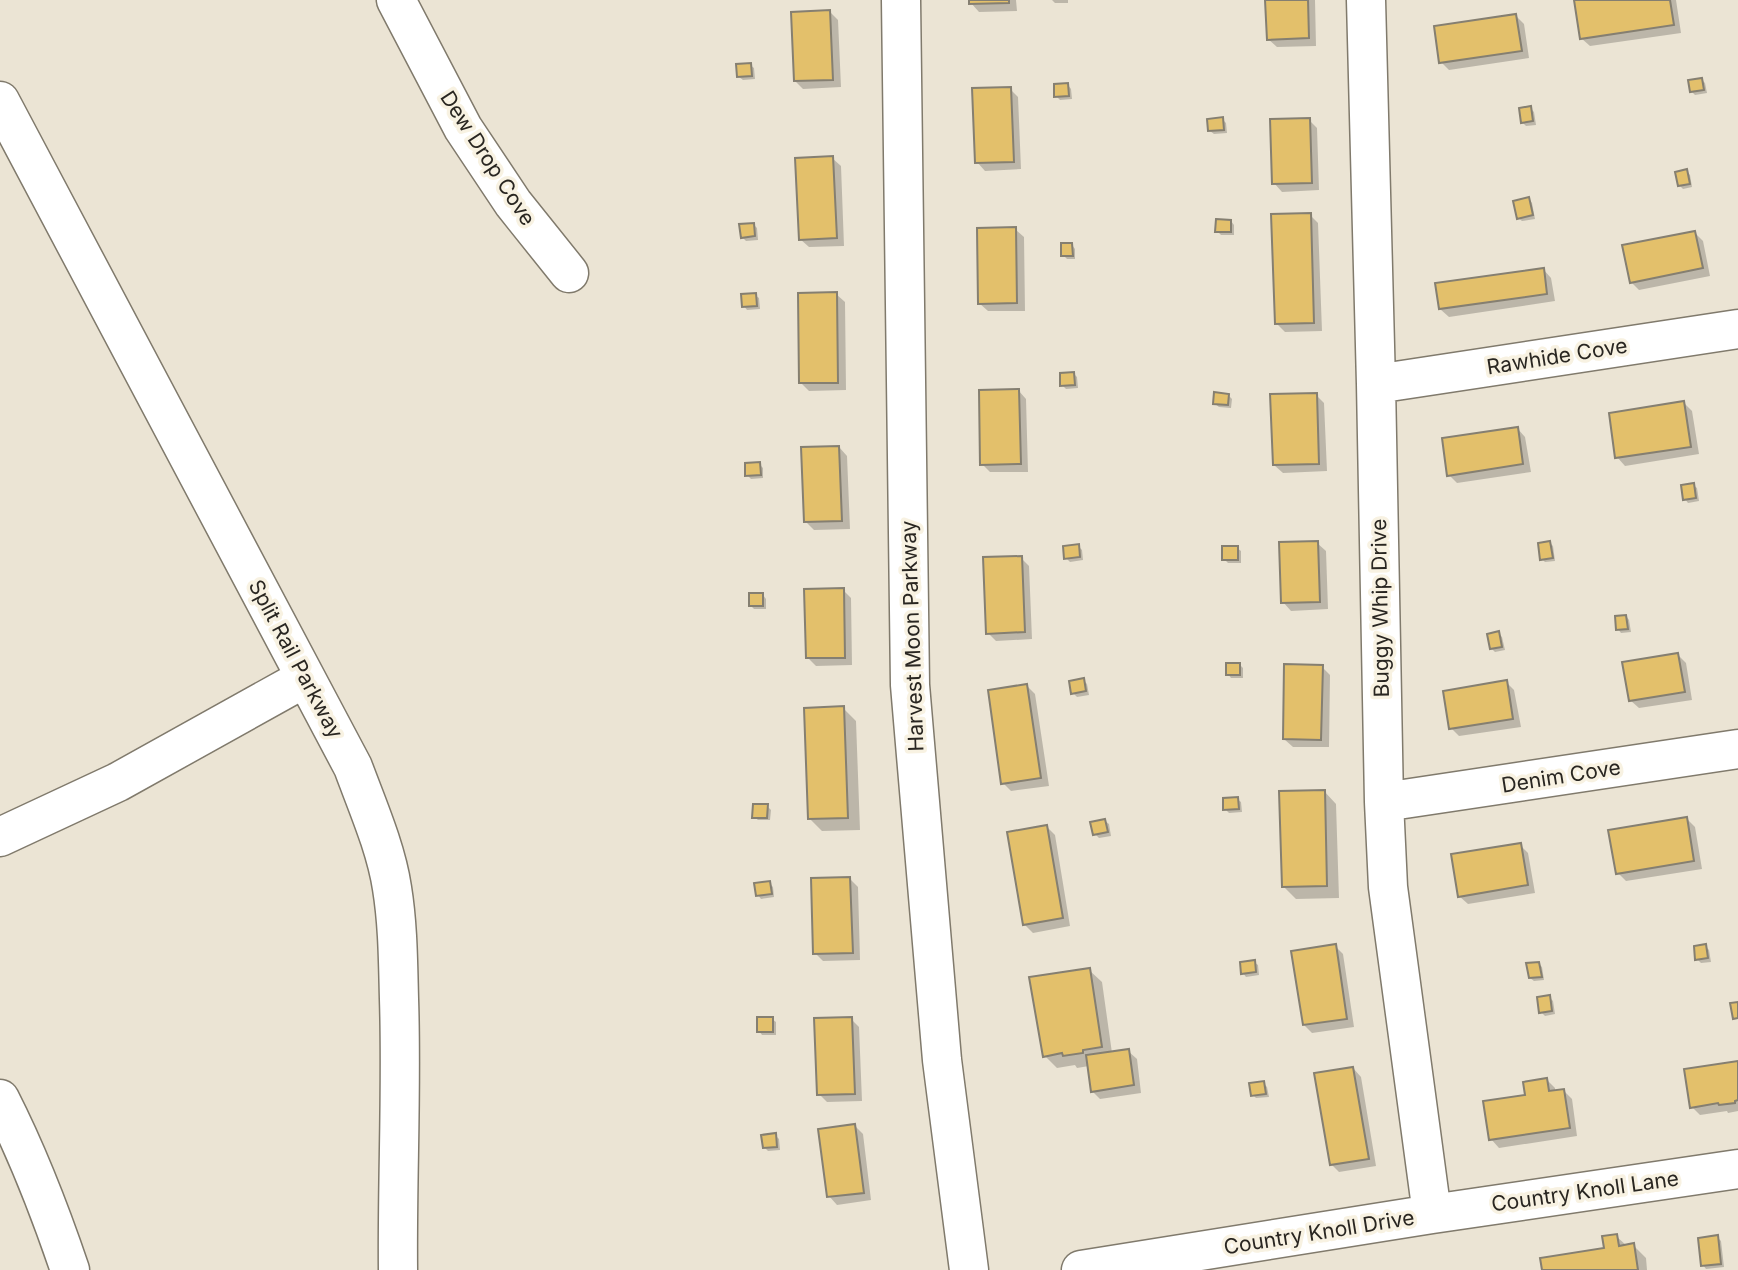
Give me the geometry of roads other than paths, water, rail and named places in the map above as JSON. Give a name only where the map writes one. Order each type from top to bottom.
[{"type":"street","name":"Dew Drop Cove","points":[[396,0],[463,128],[513,203],[569,273]]},
{"type":"street","name":"Harvest Moon Parkway","points":[[901,0],[910,685],[942,1060],[969,1270]]},
{"type":"street","name":"Buggy Whip Drive","points":[[1366,0],[1388,887],[1432,1214]]},
{"type":"street","name":"Split Rail Parkway","points":[[0,101],[353,767],[378,834],[392,886],[398,939],[401,1072],[398,1270]]},
{"type":"street","name":"Rawhide Cove","points":[[1376,384],[1738,329]]},
{"type":"street","points":[[0,837],[118,782],[305,678]]},
{"type":"street","name":"Denim Cove","points":[[1384,802],[1738,749]]},
{"type":"street","points":[[0,1099],[22,1142],[50,1212],[69,1270]]},
{"type":"street","name":"Country Knoll Lane","points":[[1432,1214],[1738,1169]]},
{"type":"street","name":"Country Knoll Drive","points":[[1081,1270],[1432,1214]]}]
